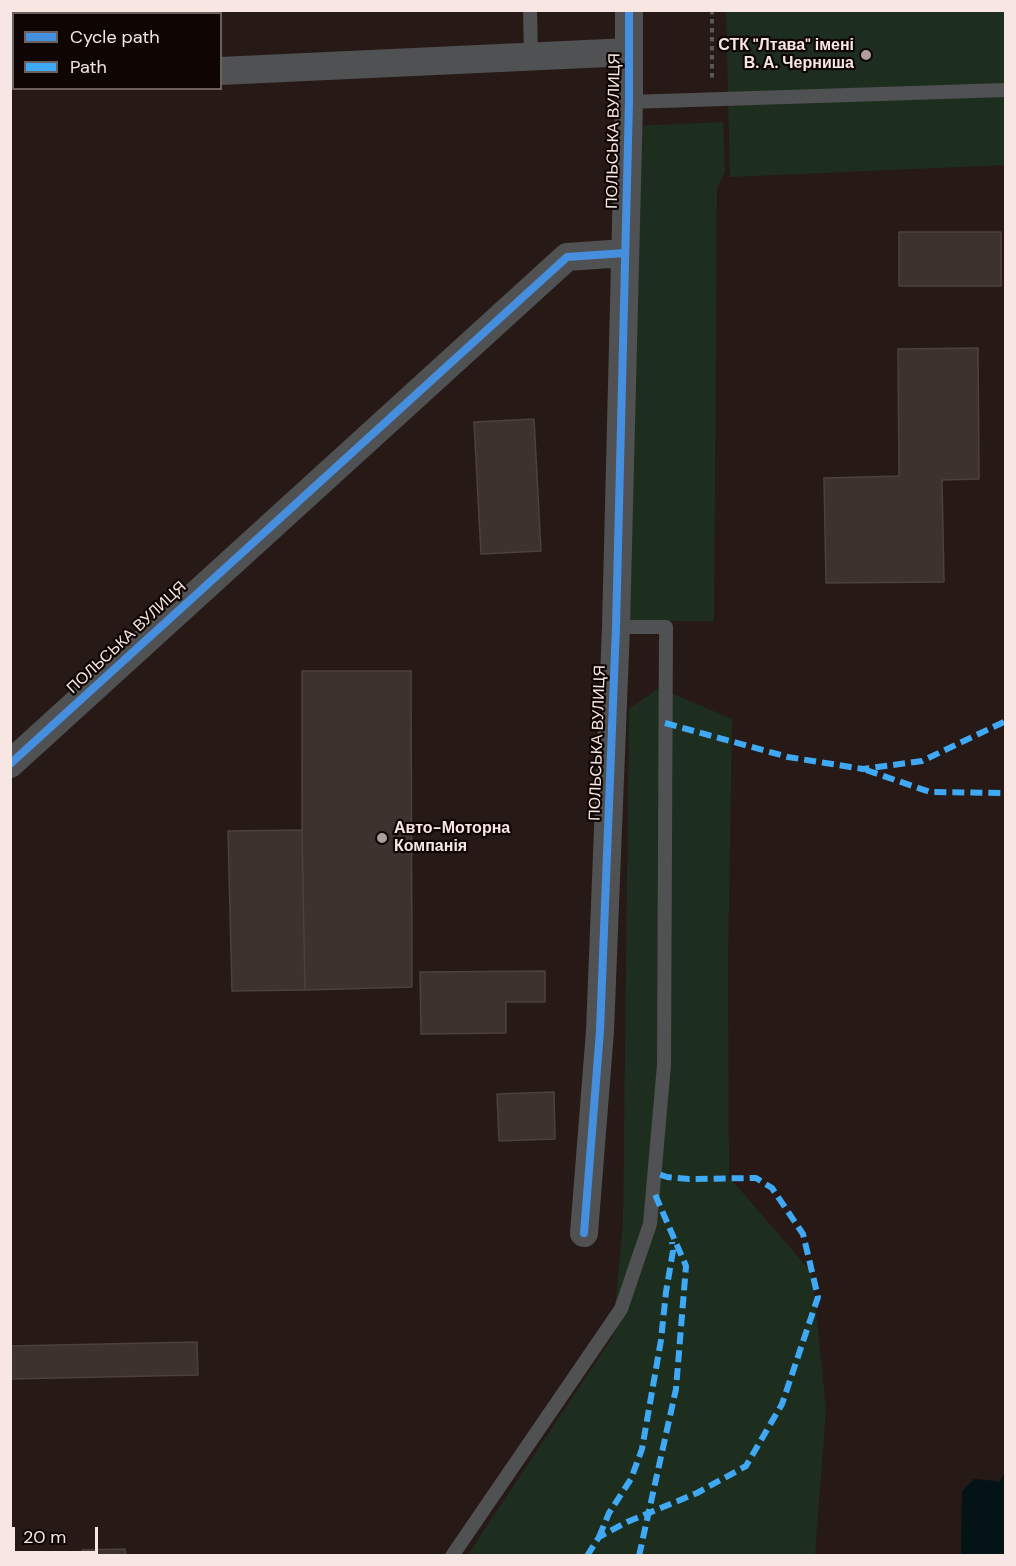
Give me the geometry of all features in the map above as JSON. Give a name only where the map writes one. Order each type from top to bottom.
[{"type":"street","name":"ПОЛЬСЬКА ВУЛИЦЯ","points":[[584,1233],[600,1031],[616,627],[629,10]]},
{"type":"street","name":"ПОЛЬСЬКА ВУЛИЦЯ","points":[[222,71],[629,52]]},
{"type":"street","name":"ПОЛЬСЬКА ВУЛИЦЯ","points":[[10,764],[567,257],[625,252]]},
{"type":"lane","points":[[530,10],[531,56]]},
{"type":"lane","points":[[628,102],[1005,90]]},
{"type":"lane","points":[[452,1556],[621,1309],[650,1224],[664,1065],[666,627],[616,627]]},
{"type":"path","points":[[712,10],[712,100]]},
{"type":"green space","name":"СТК \"Лтава\" імені В. А. Черниша","points":[[726,11],[1005,11],[1005,165],[730,177]]},
{"type":"green space","points":[[723,122],[725,172],[717,188],[714,621],[621,621],[634,126]]},
{"type":"green space","points":[[659,688],[732,719],[728,964],[729,1177],[812,1273],[826,1409],[815,1555],[467,1556],[612,1338],[623,1225],[629,709]]},
{"type":"shaded area","points":[[974,1479],[996,1481],[1005,1488],[1005,1555],[963,1556],[961,1553],[962,1491]]},
{"type":"building","points":[[899,232],[1001,232],[1001,286],[899,286]]},
{"type":"building","points":[[978,348],[979,479],[942,480],[944,582],[826,583],[824,478],[899,476],[898,349]]},
{"type":"building","points":[[534,419],[541,551],[481,554],[474,422]]},
{"type":"building","points":[[302,671],[411,671],[412,987],[305,990]]},
{"type":"building","points":[[302,830],[305,990],[232,991],[228,831]]},
{"type":"building","points":[[545,971],[545,1002],[506,1002],[506,1033],[421,1034],[420,972]]},
{"type":"building","points":[[554,1092],[555,1139],[499,1141],[497,1094]]},
{"type":"building","points":[[197,1342],[198,1375],[10,1379],[10,1346]]},
{"type":"building","points":[[125,1549],[126,1556],[83,1556],[82,1550]]},
{"type":"waterway","points":[[997,1493],[1006,1478]]},
{"type":"marked path","points":[[665,723],[788,757],[863,769],[922,761],[1006,721]]},
{"type":"marked path","points":[[866,770],[930,792],[1006,793]]},
{"type":"marked path","points":[[587,1556],[599,1537],[627,1522],[697,1493],[746,1466],[782,1404],[818,1297],[803,1234],[772,1188],[756,1178],[689,1179],[667,1177],[655,1173]]},
{"type":"marked path","points":[[639,1556],[676,1389],[686,1266],[654,1192]]},
{"type":"marked path","points":[[599,1537],[609,1513],[631,1479],[642,1449],[661,1340],[673,1251],[672,1242]]},
{"type":"cycle path","points":[[584,1233],[600,1031],[616,627],[629,102],[629,10]]},
{"type":"cycle path","points":[[10,764],[567,257],[625,253]]},
{"type":"place","name":"СТК \"Лтава\" імені В. А. Черниша","points":[[866,55]]},
{"type":"place","name":"Авто-Моторна Компанія","points":[[382,838]]}]
